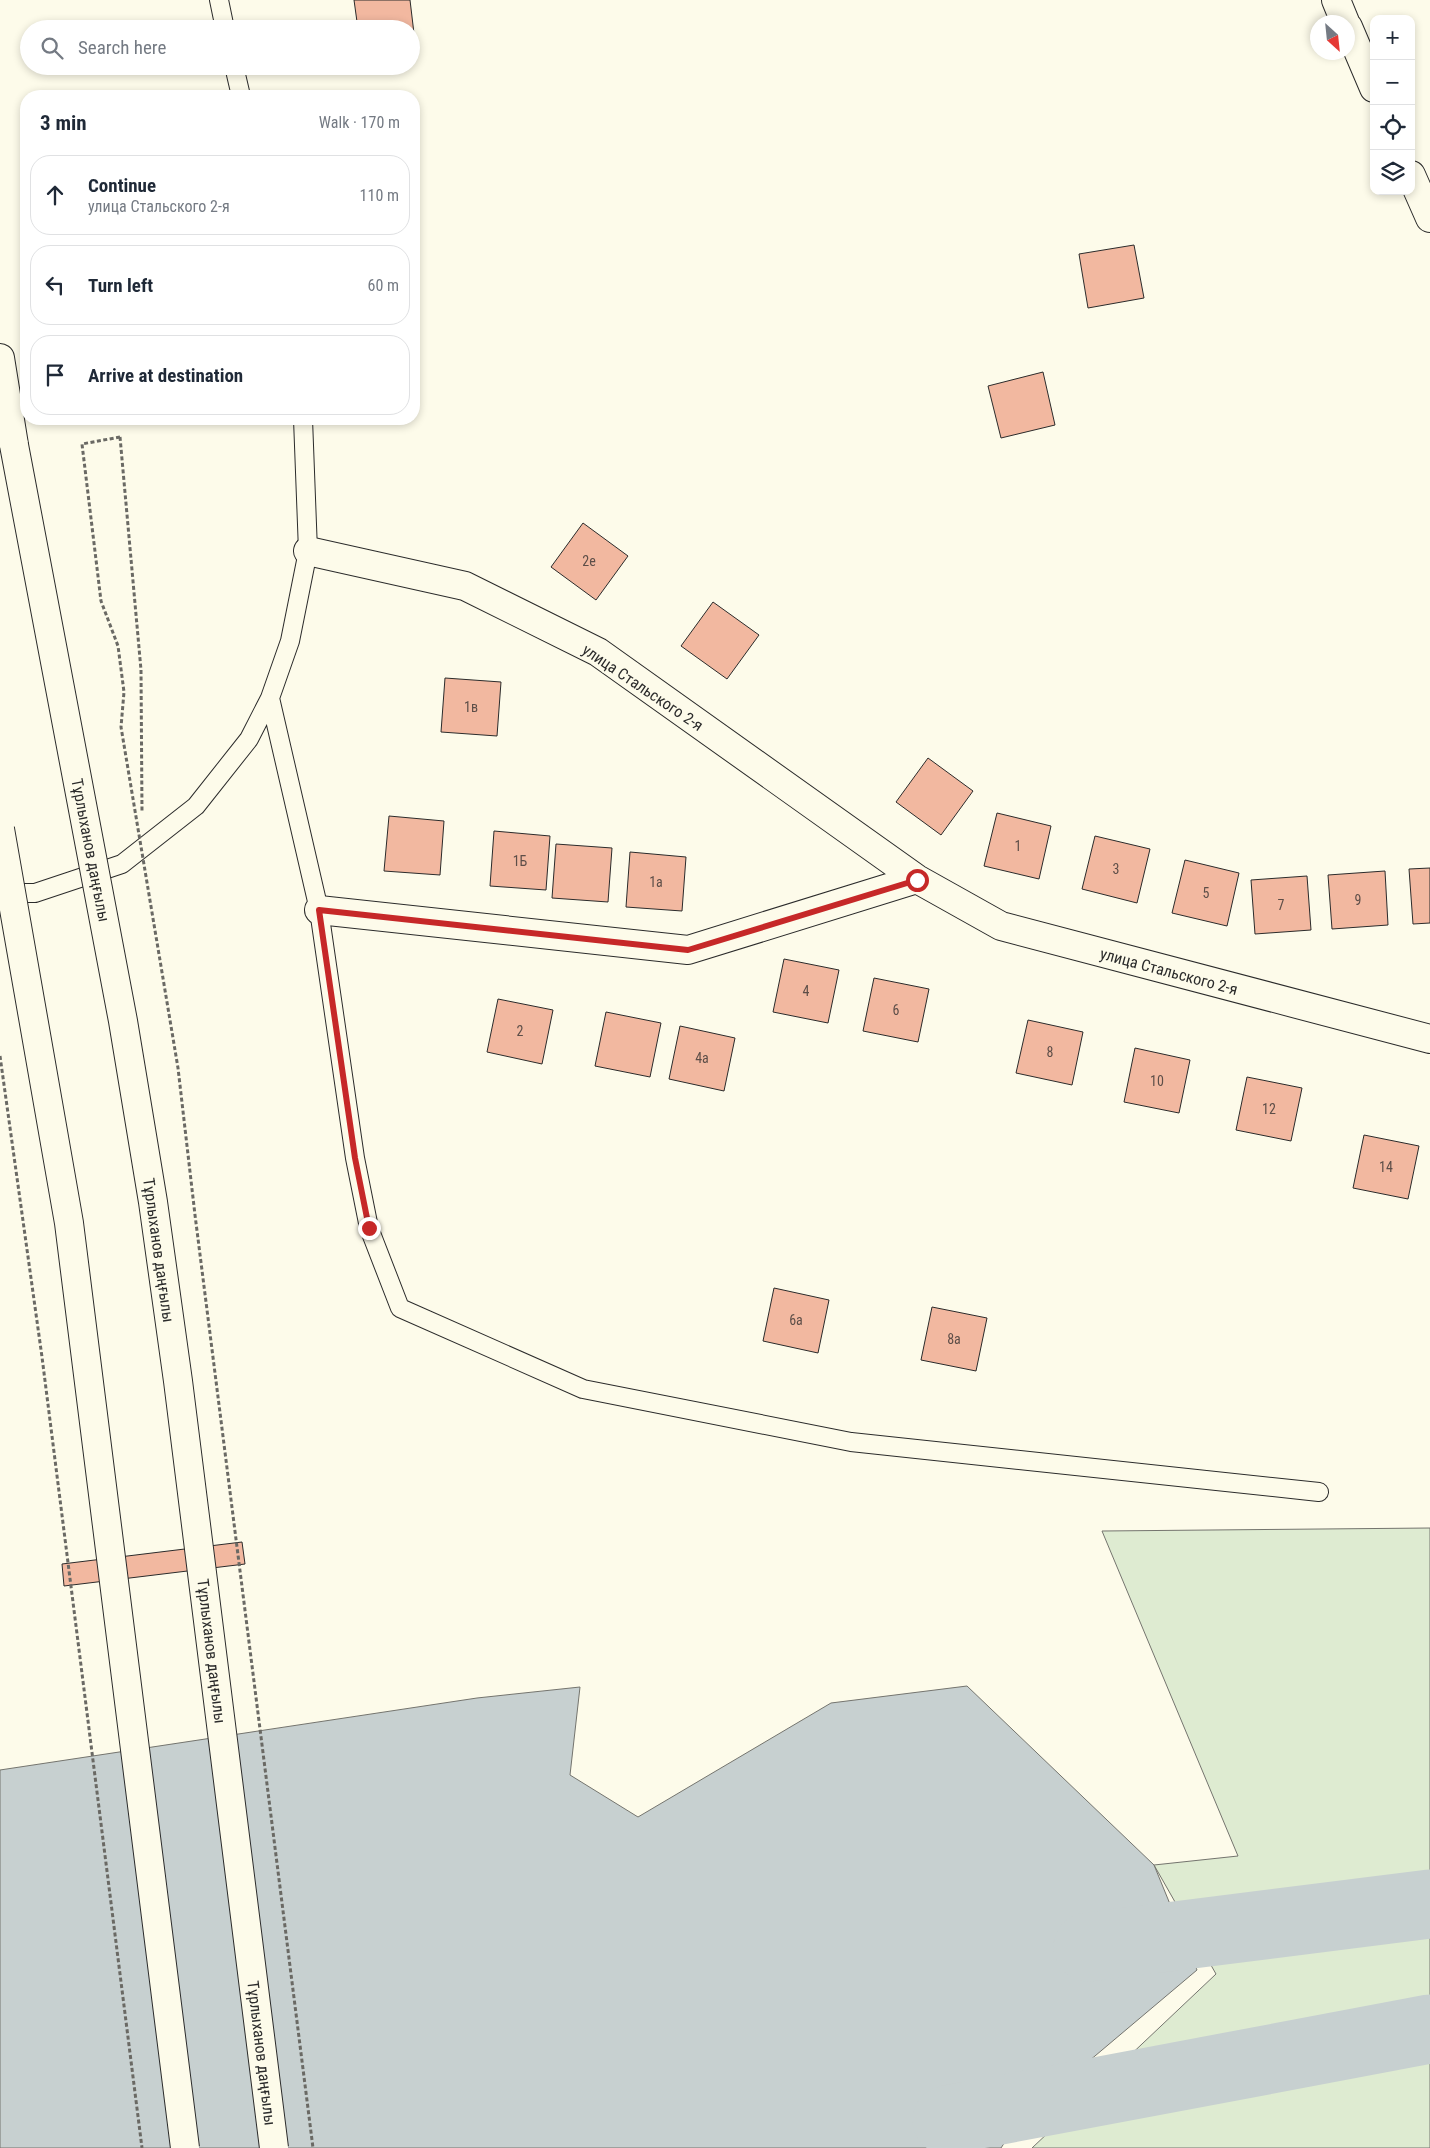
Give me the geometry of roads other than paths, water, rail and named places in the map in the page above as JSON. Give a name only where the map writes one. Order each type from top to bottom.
[{"type":"main road","points":[[1336,0],[1342,15]]},
{"type":"main road","points":[[1355,43],[1370,79]]},
{"type":"main road","points":[[1415,184],[1430,218]]},
{"type":"main road","name":"Тұрлыханов даңғылы","points":[[0,358],[14,445],[123,1021],[153,1202],[178,1381],[274,2148]]},
{"type":"main road","name":"улица Стальского 2-я","points":[[308,551],[464,586],[598,652],[917,880],[1001,926],[1430,1039]]},
{"type":"main road","points":[[0,829],[69,1223],[185,2148]]},
{"type":"main road","points":[[319,910],[688,950],[917,880]]},
{"type":"lane","points":[[219,0],[223,20]]},
{"type":"lane","points":[[236,75],[240,90]]},
{"type":"lane","points":[[0,892],[34,893],[122,864],[196,806],[248,739],[270,698],[290,641],[308,551],[303,425]]},
{"type":"lane","points":[[270,698],[319,910],[355,1158],[369,1228],[400,1308],[583,1389],[851,1442],[1319,1492]]},
{"type":"waterway","points":[[1088,1947],[1430,1904]]},
{"type":"waterway","points":[[947,2120],[1430,2029]]}]
